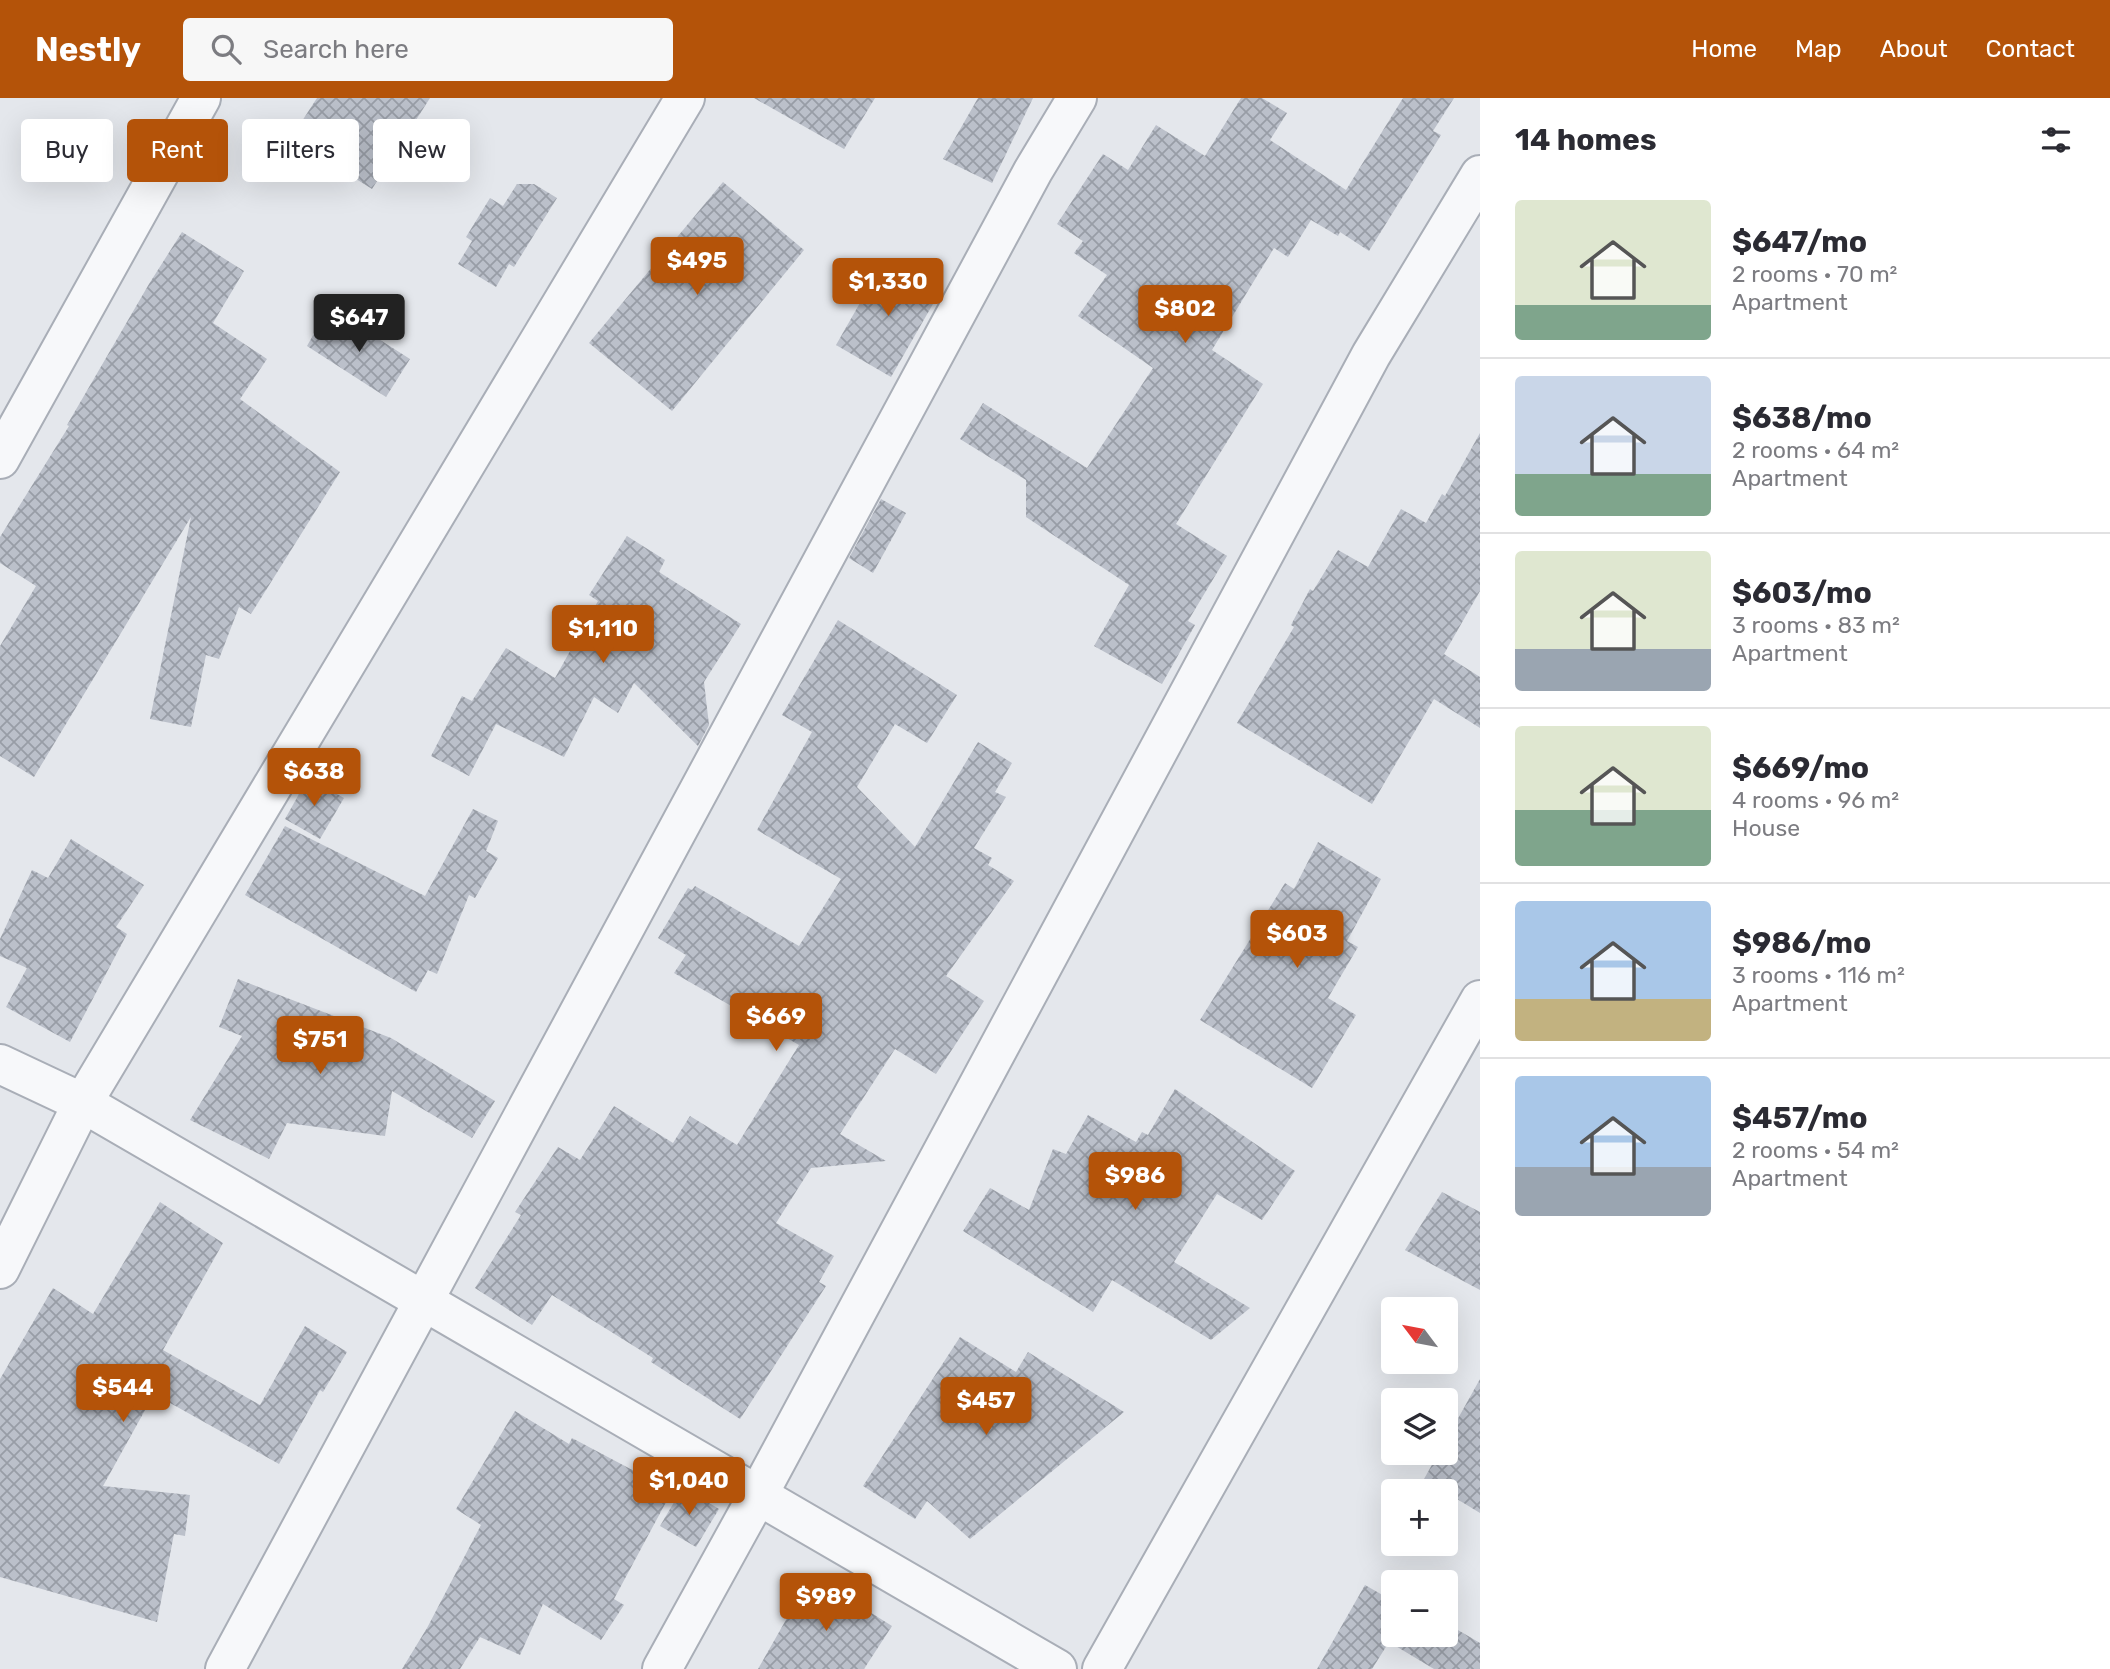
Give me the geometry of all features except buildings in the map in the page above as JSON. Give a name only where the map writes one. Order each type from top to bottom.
[{"type":"street","points":[[0,458],[201,98]]},
{"type":"street","points":[[0,1269],[82,1104],[685,98]]},
{"type":"street","points":[[225,1669],[1026,183],[1077,98]]},
{"type":"street","points":[[662,1669],[1371,355],[1480,175]]},
{"type":"street","points":[[1102,1669],[1480,1000]]},
{"type":"street","points":[[0,1064],[83,1103],[1057,1669]]}]
